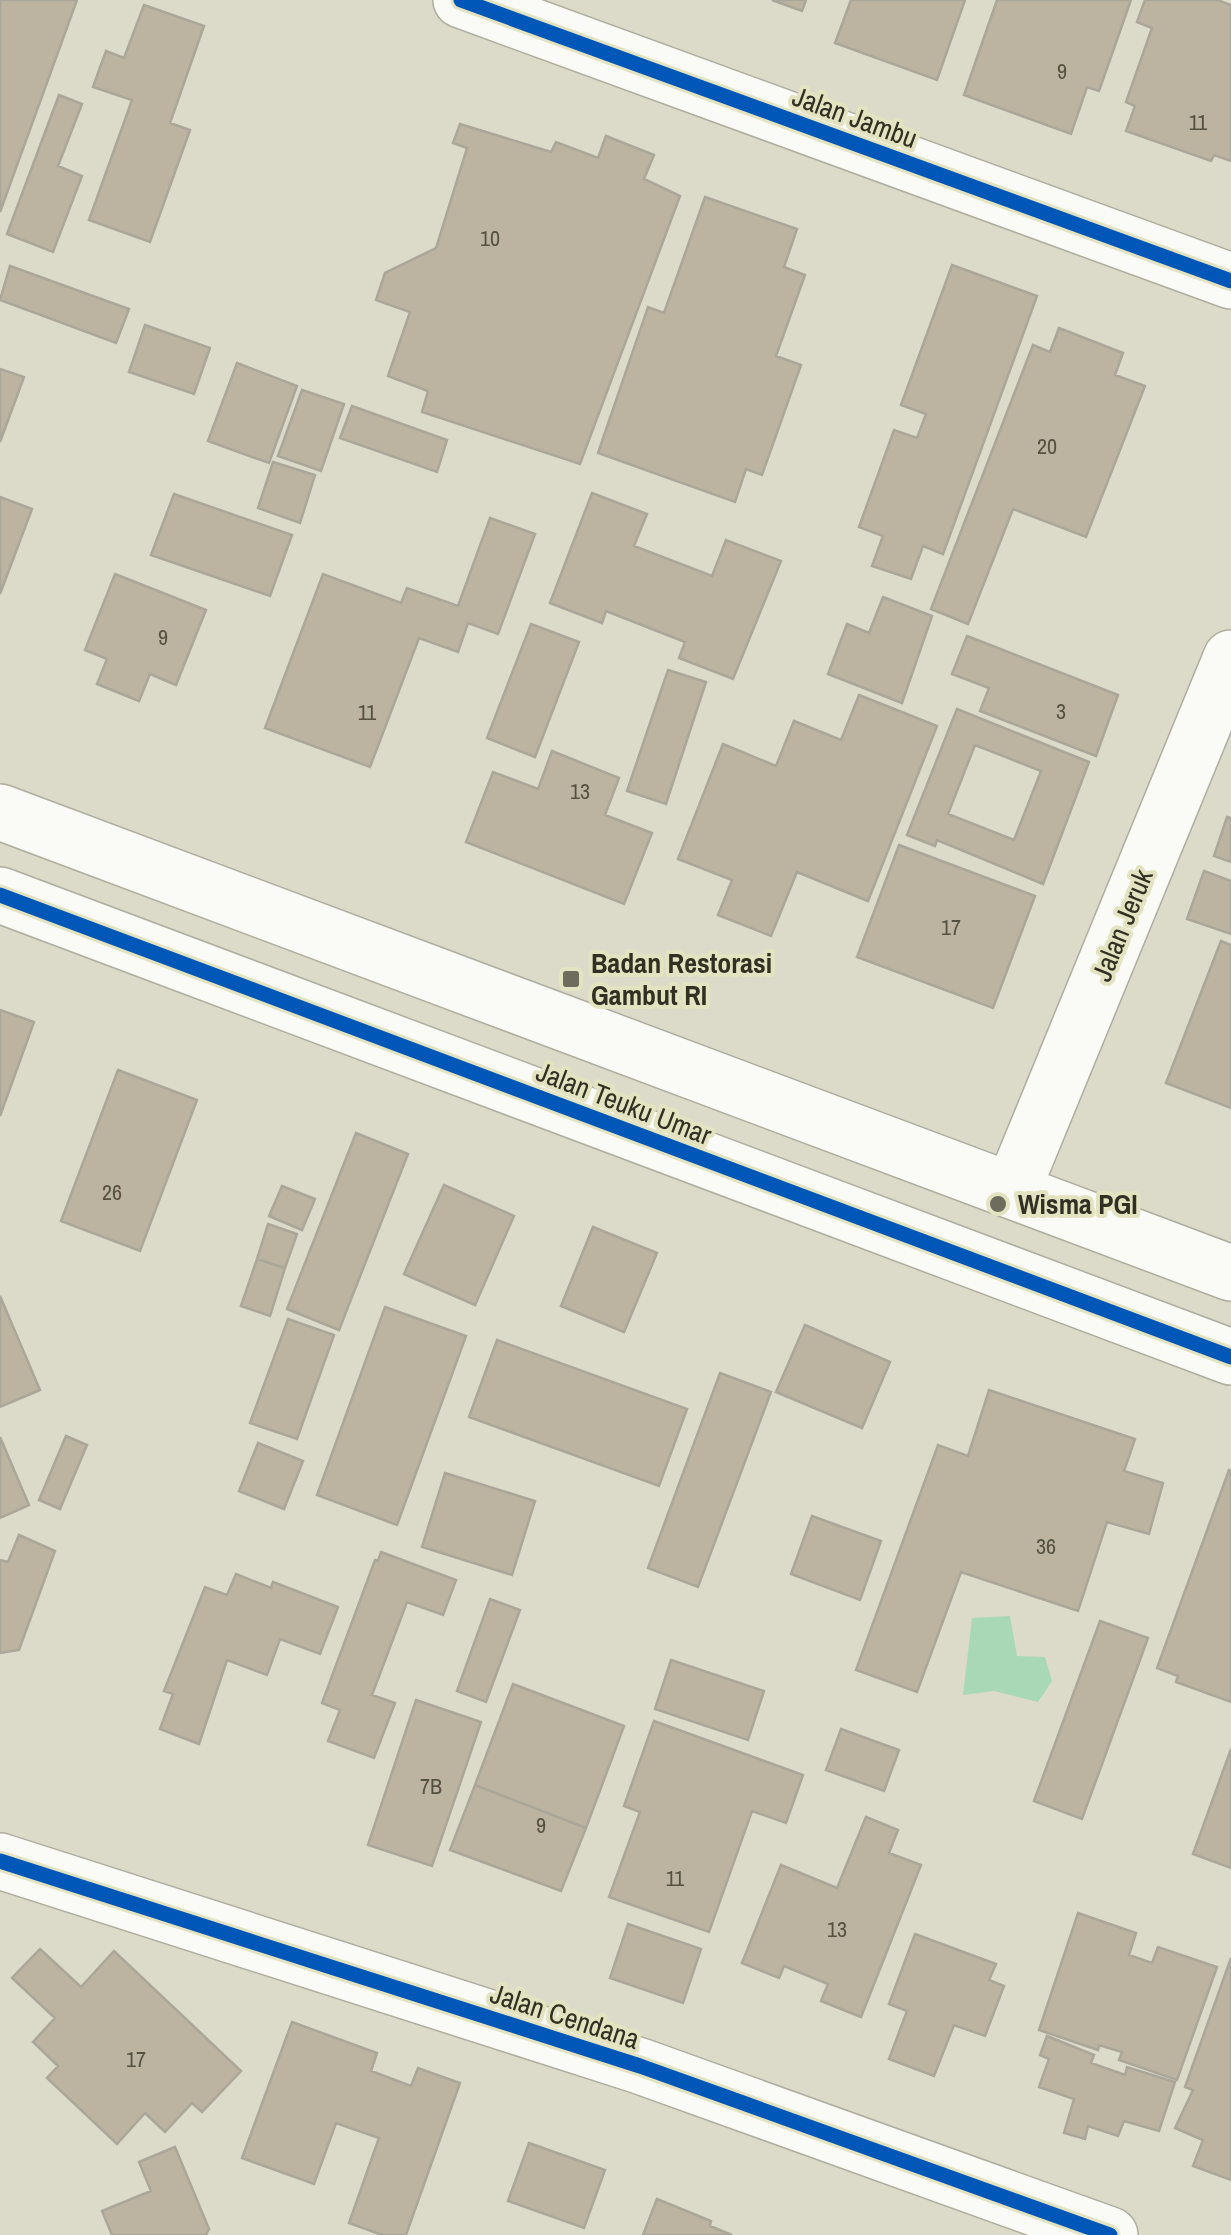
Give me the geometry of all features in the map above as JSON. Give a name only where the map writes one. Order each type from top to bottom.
[{"type":"street","name":"Jalan Jambu","points":[[461,0],[1231,281]]},
{"type":"street","name":"Jalan Jeruk","points":[[1012,1191],[1231,658]]},
{"type":"street","name":"Jalan Teuku Umar","points":[[0,812],[1231,1273]]},
{"type":"street","points":[[180,964],[210,890]]},
{"type":"street","name":"Jalan Teuku Umar","points":[[0,895],[1231,1357]]},
{"type":"street","points":[[897,1232],[924,1159]]},
{"type":"street","name":"Jalan Cendana","points":[[0,1862],[640,2066],[1110,2235]]},
{"type":"shaded area","points":[[1010,1616],[1017,1656],[1045,1657],[1052,1681],[1038,1702],[994,1691],[963,1695],[972,1618]]},
{"type":"building","points":[[0,0],[77,0],[0,212]]},
{"type":"building","points":[[772,0],[806,0],[802,11]]},
{"type":"building","points":[[851,0],[965,0],[937,80],[835,43]]},
{"type":"building","points":[[997,0],[1131,0],[1099,91],[1087,87],[1071,134],[964,95]]},
{"type":"building","points":[[1145,0],[1217,0],[1231,5],[1231,161],[1214,155],[1211,161],[1126,131],[1135,106],[1126,102],[1152,28],[1137,22]]},
{"type":"building","points":[[144,5],[204,26],[170,123],[190,130],[150,242],[89,220],[132,100],[93,87],[106,51],[124,58]]},
{"type":"building","points":[[59,95],[82,104],[58,166],[82,176],[53,252],[7,234]]},
{"type":"building","points":[[460,124],[551,152],[556,142],[598,158],[606,136],[654,155],[644,179],[680,196],[580,464],[422,412],[428,391],[388,376],[410,312],[376,300],[385,273],[436,248],[467,148],[453,143]]},
{"type":"building","points":[[705,197],[797,229],[784,267],[805,275],[776,356],[801,365],[762,475],[746,469],[735,502],[598,453],[648,307],[664,313]]},
{"type":"building","points":[[952,265],[1037,296],[943,554],[923,546],[911,579],[872,566],[883,536],[859,527],[894,430],[917,438],[926,414],[901,405]]},
{"type":"building","points":[[10,266],[129,309],[116,343],[0,300]]},
{"type":"building","points":[[145,325],[210,348],[194,394],[129,372]]},
{"type":"building","points":[[1059,328],[1123,353],[1115,375],[1145,386],[1086,537],[1013,509],[968,624],[931,609],[1033,345],[1050,352]]},
{"type":"building","points":[[237,363],[297,386],[269,463],[208,441]]},
{"type":"building","points":[[0,369],[24,377],[0,442]]},
{"type":"building","points":[[302,390],[344,404],[321,471],[278,456]]},
{"type":"building","points":[[352,406],[447,440],[437,472],[340,438]]},
{"type":"building","points":[[273,462],[315,475],[300,523],[258,508]]},
{"type":"building","points":[[592,493],[647,514],[634,546],[712,576],[726,540],[781,561],[733,679],[679,658],[685,642],[606,611],[602,623],[550,603]]},
{"type":"building","points":[[174,494],[292,535],[270,596],[151,555]]},
{"type":"building","points":[[0,497],[32,509],[0,594]]},
{"type":"building","points":[[490,518],[535,534],[498,634],[468,623],[458,652],[419,638],[370,767],[265,728],[323,574],[401,603],[407,588],[458,606]]},
{"type":"building","points":[[115,574],[206,610],[176,685],[150,674],[139,701],[97,684],[107,659],[85,650]]},
{"type":"building","points":[[883,597],[932,616],[902,703],[828,674],[847,624],[869,633]]},
{"type":"building","points":[[531,624],[579,642],[535,757],[487,738]]},
{"type":"building","points":[[967,636],[1118,695],[1096,756],[980,711],[989,688],[952,674]]},
{"type":"building","points":[[668,670],[706,682],[666,804],[627,791]]},
{"type":"building","points":[[859,695],[937,726],[868,901],[797,872],[771,936],[718,915],[732,880],[678,859],[723,744],[776,766],[794,721],[841,740]]},
{"type":"building","points":[[957,709],[1089,762],[1043,884],[937,840],[935,846],[907,835]],"holes":[[[975,745],[1041,771],[1014,840],[948,814]]]},
{"type":"building","points":[[552,751],[619,778],[605,815],[652,833],[624,904],[466,842],[493,772],[538,789]]},
{"type":"building","points":[[1227,817],[1231,818],[1231,862],[1214,856]]},
{"type":"building","points":[[899,845],[1035,896],[993,1008],[857,957]]},
{"type":"building","points":[[1204,871],[1231,881],[1231,934],[1187,919]]},
{"type":"building","points":[[1221,941],[1231,945],[1231,1108],[1166,1083]]},
{"type":"building","points":[[0,1010],[34,1022],[0,1116]]},
{"type":"building","points":[[118,1070],[197,1100],[140,1251],[61,1221]]},
{"type":"building","points":[[356,1133],[408,1154],[339,1330],[287,1309]]},
{"type":"building","points":[[444,1185],[514,1216],[475,1305],[404,1274]]},
{"type":"building","points":[[282,1186],[315,1199],[302,1230],[269,1216]]},
{"type":"building","points":[[268,1224],[297,1234],[285,1268],[257,1259]]},
{"type":"building","points":[[593,1227],[657,1253],[624,1332],[561,1306]]},
{"type":"building","points":[[257,1259],[285,1268],[270,1316],[241,1306]]},
{"type":"building","points":[[0,1296],[40,1390],[0,1407]]},
{"type":"building","points":[[385,1307],[466,1336],[397,1525],[317,1495]]},
{"type":"building","points":[[288,1319],[334,1335],[297,1439],[250,1423]]},
{"type":"building","points":[[805,1325],[890,1362],[862,1428],[776,1392]]},
{"type":"building","points":[[497,1340],[687,1409],[659,1486],[469,1417]]},
{"type":"building","points":[[720,1373],[771,1392],[698,1587],[648,1568]]},
{"type":"building","points":[[989,1390],[1135,1439],[1124,1471],[1163,1483],[1149,1534],[1107,1522],[1078,1611],[961,1572],[917,1692],[856,1670],[938,1445],[968,1456]]},
{"type":"building","points":[[66,1436],[87,1445],[60,1509],[39,1500]]},
{"type":"building","points":[[0,1437],[29,1505],[0,1518]]},
{"type":"building","points":[[258,1443],[303,1461],[284,1509],[239,1491]]},
{"type":"building","points":[[1229,1470],[1231,1702],[1176,1682],[1178,1676],[1157,1668]]},
{"type":"building","points":[[445,1473],[535,1501],[512,1575],[422,1547]]},
{"type":"building","points":[[812,1516],[881,1541],[860,1600],[791,1574]]},
{"type":"building","points":[[19,1535],[55,1551],[19,1650],[0,1653],[0,1560],[8,1562]]},
{"type":"building","points":[[381,1552],[456,1580],[443,1615],[407,1602],[372,1695],[395,1703],[374,1758],[328,1741],[340,1710],[322,1703]]},
{"type":"building","points":[[236,1574],[271,1588],[273,1582],[338,1607],[320,1654],[280,1639],[267,1675],[227,1660],[199,1744],[160,1729],[173,1694],[164,1691],[205,1587],[227,1595]]},
{"type":"building","points":[[490,1599],[520,1610],[486,1702],[457,1691]]},
{"type":"building","points":[[1100,1621],[1148,1638],[1082,1819],[1034,1801]]},
{"type":"building","points":[[671,1660],[764,1691],[748,1740],[655,1709]]},
{"type":"building","points":[[513,1684],[624,1726],[586,1828],[475,1785]]},
{"type":"building","points":[[416,1700],[481,1722],[432,1866],[368,1845]]},
{"type":"building","points":[[654,1721],[803,1775],[786,1823],[752,1811],[709,1932],[609,1897],[640,1812],[624,1806]]},
{"type":"building","points":[[841,1729],[899,1750],[884,1791],[826,1770]]},
{"type":"building","points":[[1231,1749],[1231,1868],[1193,1854]]},
{"type":"building","points":[[475,1785],[586,1828],[561,1891],[450,1850]]},
{"type":"building","points":[[866,1817],[898,1830],[889,1853],[921,1865],[861,2017],[821,2001],[828,1984],[784,1966],[779,1978],[742,1963],[781,1865],[837,1888]]},
{"type":"building","points":[[1078,1913],[1136,1933],[1129,1955],[1152,1963],[1158,1947],[1217,1967],[1177,2080],[1119,2060],[1122,2052],[1099,2045],[1098,2050],[1039,2030]]},
{"type":"building","points":[[628,1924],[701,1949],[683,2003],[610,1978]]},
{"type":"building","points":[[915,1934],[996,1964],[989,1980],[1004,1986],[985,2036],[954,2025],[934,2076],[889,2059],[907,2011],[889,2004]]},
{"type":"building","points":[[40,1949],[81,1987],[114,1951],[241,2071],[202,2112],[192,2103],[165,2132],[145,2113],[117,2144],[47,2078],[58,2066],[33,2042],[55,2018],[12,1978]]},
{"type":"building","points":[[1231,1958],[1231,2180],[1193,2166],[1203,2140],[1175,2128],[1193,2090],[1185,2087]]},
{"type":"building","points":[[292,2022],[377,2053],[371,2071],[411,2086],[418,2068],[460,2083],[406,2235],[382,2235],[349,2223],[379,2138],[336,2123],[314,2184],[242,2158]]},
{"type":"building","points":[[1047,2036],[1094,2055],[1091,2063],[1125,2075],[1127,2067],[1175,2082],[1159,2131],[1124,2121],[1118,2136],[1088,2126],[1085,2139],[1064,2133],[1074,2099],[1039,2087],[1049,2059],[1040,2055]]},
{"type":"building","points":[[529,2143],[605,2170],[584,2228],[508,2201]]},
{"type":"building","points":[[175,2147],[209,2229],[206,2235],[112,2235],[102,2211],[151,2191],[139,2162]]},
{"type":"building","points":[[657,2199],[711,2221],[710,2226],[732,2235],[643,2235]]},
{"type":"cycle path","points":[[461,0],[1231,281]]},
{"type":"cycle path","points":[[0,895],[1231,1357]]},
{"type":"cycle path","points":[[0,1861],[640,2066],[1110,2235]]},
{"type":"place","name":"Badan Restorasi Gambut RI","points":[[571,979]]},
{"type":"place","name":"Wisma PGI","points":[[998,1204]]}]
